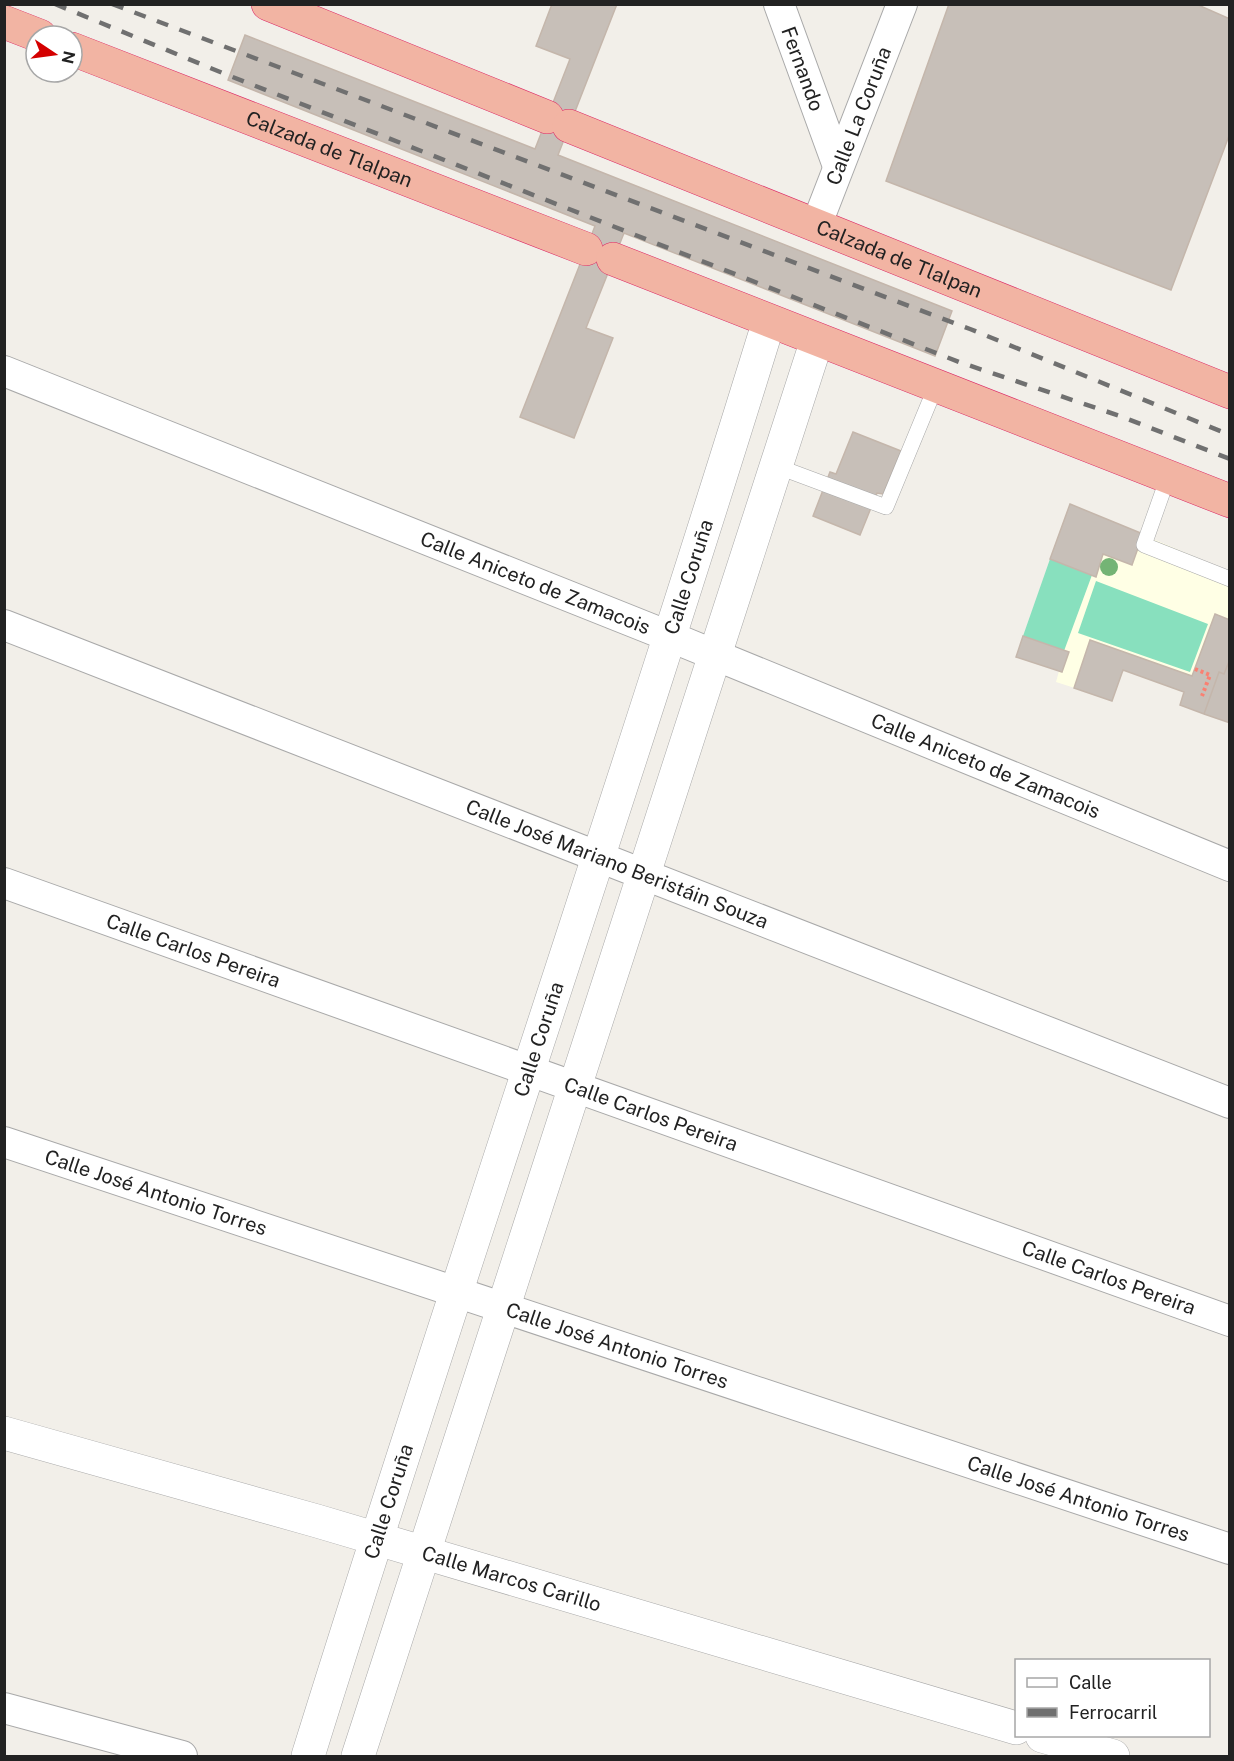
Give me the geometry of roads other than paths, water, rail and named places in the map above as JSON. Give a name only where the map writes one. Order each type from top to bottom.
[{"type":"highway","name":"Calzada de Tlalpan","points":[[268,4],[1230,392]]},
{"type":"highway","points":[[4,22],[24,30]]},
{"type":"highway","name":"Calzada de Tlalpan","points":[[84,54],[1230,501]]},
{"type":"street","name":"Fernando","points":[[779,4],[838,166]]},
{"type":"street","name":"Calle La Coruña","points":[[816,226],[902,4]]},
{"type":"street","name":"Calle Coruña","points":[[308,1756],[527,1070],[671,637],[769,321]]},
{"type":"street","points":[[358,1756],[817,340]]},
{"type":"street","name":"Calle Aniceto de Zamacois","points":[[4,370],[671,637],[1230,866]]},
{"type":"street","name":"Calle José Mariano Beristáin Souza","points":[[4,625],[1230,1103]]},
{"type":"street","name":"Calle Carlos Pereira","points":[[4,883],[1230,1321]]},
{"type":"street","name":"Calle José Antonio Torres","points":[[4,1142],[1230,1549]]},
{"type":"street","name":"Calle Marcos Carillo","points":[[4,1433],[424,1552],[1015,1727]]},
{"type":"street","points":[[4,1708],[182,1756]]},
{"type":"street","points":[[1046,1737],[1113,1756]]},
{"type":"lane","points":[[776,466],[886,507],[936,386]]},
{"type":"lane","points":[[1167,477],[1144,545],[1230,579]]},
{"type":"railway","points":[[55,4],[225,74],[959,362],[1120,416],[1230,459]]},
{"type":"railway","points":[[112,4],[970,329],[1230,435]]}]
